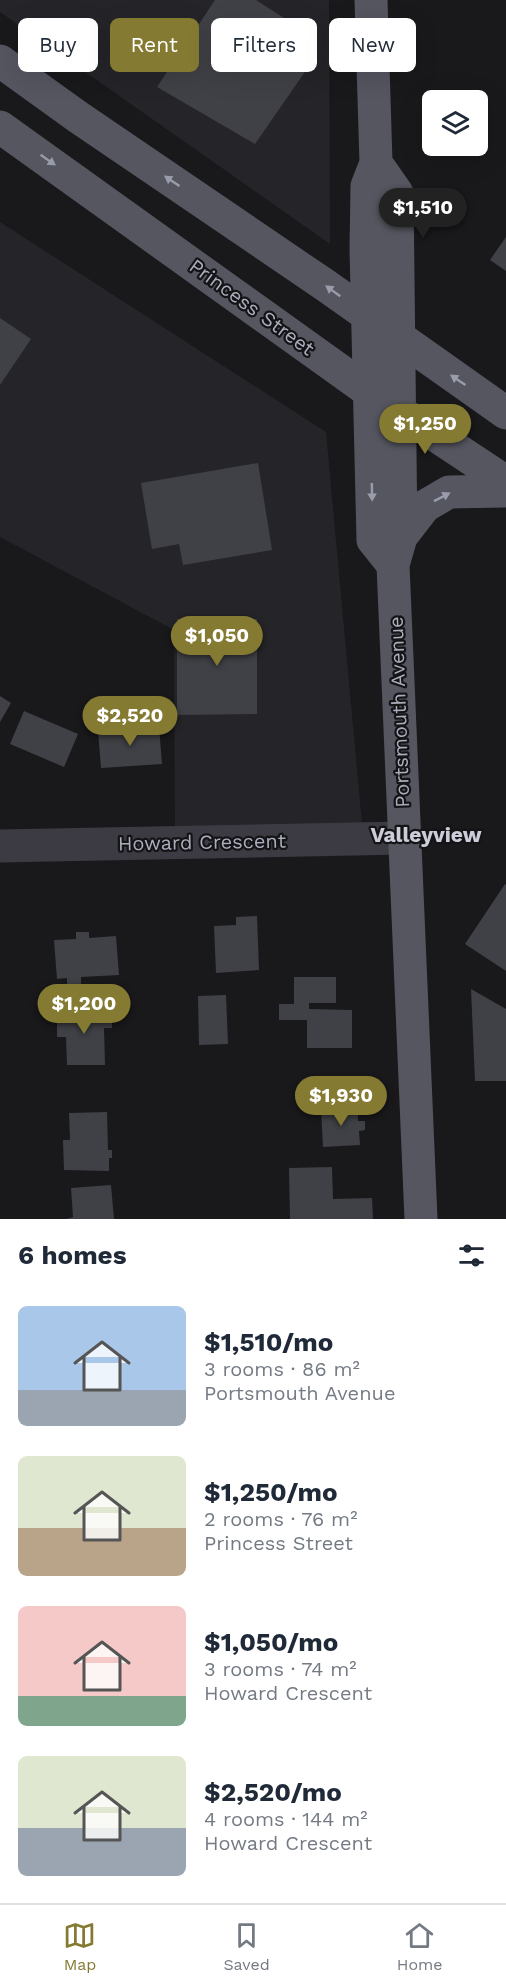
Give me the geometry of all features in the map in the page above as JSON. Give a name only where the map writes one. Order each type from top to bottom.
[{"type":"main road","points":[[371,0],[376,163],[367,186],[366,249],[373,540],[397,551],[425,506],[449,492],[506,491]]},
{"type":"main road","points":[[0,61],[506,413]]},
{"type":"main road","name":"Princess Street","points":[[0,127],[370,392],[506,482]]},
{"type":"main road","name":"Portsmouth Avenue","points":[[376,163],[397,194],[399,411],[397,551],[404,838],[421,1219]]},
{"type":"street","name":"Howard Crescent","points":[[0,846],[404,838]]},
{"type":"shaded area","points":[[0,0],[329,0],[330,244],[85,72],[98,72],[98,18],[18,18],[18,25],[0,12]]},
{"type":"shaded area","points":[[0,222],[326,432],[362,824],[175,831],[174,630],[0,537]]},
{"type":"building","points":[[215,0],[256,0],[284,18],[211,18],[211,72],[305,72],[255,144],[157,87],[167,72],[199,72],[199,24]]},
{"type":"building","points":[[506,237],[506,271],[490,260]]},
{"type":"building","points":[[0,318],[31,339],[0,385]]},
{"type":"building","points":[[258,463],[272,550],[183,565],[179,544],[152,549],[141,483]]},
{"type":"building","points":[[177,619],[257,619],[257,714],[177,715]]},
{"type":"building","points":[[0,696],[11,703],[0,722]]},
{"type":"building","points":[[24,711],[78,734],[64,767],[10,744]]},
{"type":"building","points":[[159,726],[162,764],[101,768],[98,731]]},
{"type":"building","points":[[506,885],[506,971],[465,944]]},
{"type":"building","points":[[257,916],[259,970],[216,973],[214,926],[236,925],[236,917]]},
{"type":"building","points":[[76,932],[89,932],[89,938],[116,936],[119,975],[81,977],[81,986],[67,986],[67,978],[57,979],[54,940],[76,939]]},
{"type":"building","points":[[294,977],[336,977],[336,1003],[309,1003],[309,1009],[352,1010],[352,1048],[307,1048],[307,1020],[279,1020],[279,1004],[294,1004]]},
{"type":"building","points":[[471,989],[506,1009],[506,1081],[475,1081]]},
{"type":"building","points":[[226,995],[228,1044],[199,1045],[198,996]]},
{"type":"building","points":[[57,1009],[103,1009],[103,1014],[112,1013],[112,1028],[104,1028],[105,1065],[67,1065],[66,1037],[57,1037]]},
{"type":"building","points":[[358,1107],[358,1121],[365,1121],[365,1130],[359,1131],[360,1145],[323,1147],[321,1109]]},
{"type":"building","points":[[107,1112],[108,1150],[112,1150],[112,1158],[109,1158],[109,1171],[64,1170],[63,1140],[70,1140],[69,1113]]},
{"type":"building","points":[[332,1167],[333,1199],[372,1198],[373,1219],[290,1219],[289,1168]]},
{"type":"building","points":[[111,1185],[114,1219],[66,1219],[73,1217],[71,1188]]},
{"type":"district","name":"Valleyview","points":[[426,835]]}]
